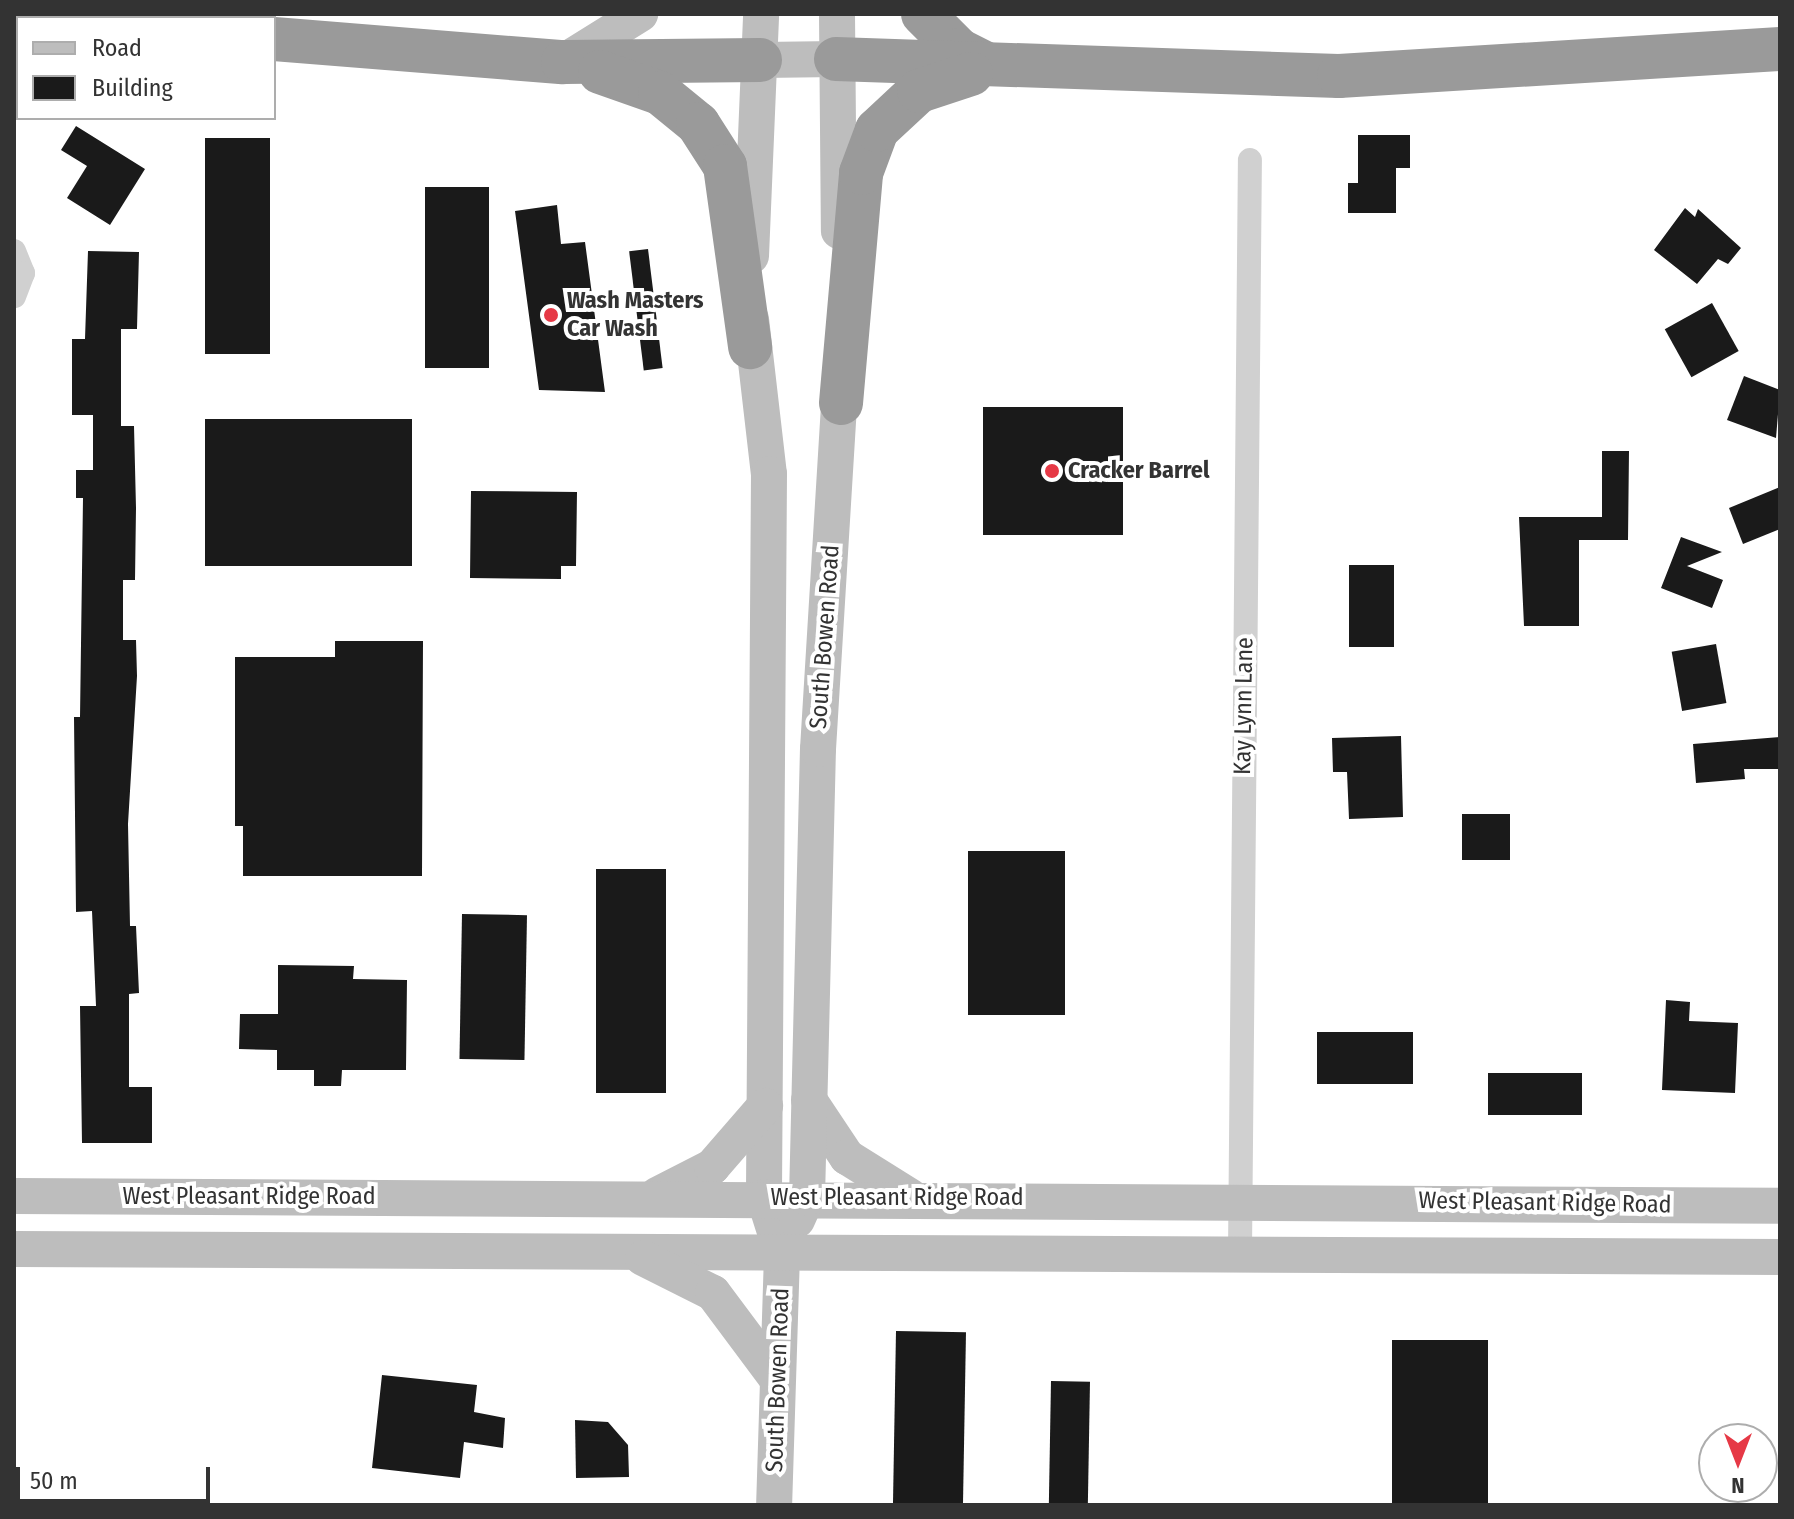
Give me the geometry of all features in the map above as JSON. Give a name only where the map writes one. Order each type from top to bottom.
[{"type":"highway","points":[[923,14],[959,50],[986,64]]},
{"type":"highway","points":[[276,39],[563,62],[760,60]]},
{"type":"highway","points":[[836,59],[1339,76],[1561,67],[1780,49]]},
{"type":"highway","points":[[563,62],[660,93],[698,124],[712,145],[733,196],[750,347]]},
{"type":"highway","points":[[841,403],[861,173],[877,130],[902,103],[942,80],[1052,68]]},
{"type":"main road","points":[[563,62],[640,14]]},
{"type":"main road","name":"South Bowen Road","points":[[761,14],[750,347],[769,474],[764,1197],[782,1254],[774,1505]]},
{"type":"main road","name":"South Bowen Road","points":[[782,1254],[807,1198],[819,721],[841,403],[837,14]]},
{"type":"main road","points":[[760,60],[836,59]]},
{"type":"main road","points":[[768,729],[819,721]]},
{"type":"main road","points":[[808,1099],[847,1157],[913,1198]]},
{"type":"main road","points":[[648,1200],[712,1167],[765,1106]]},
{"type":"main road","name":"West Pleasant Ridge Road","points":[[14,1196],[648,1200],[764,1197],[1239,1199],[1780,1206]]},
{"type":"main road","points":[[286,1248],[304,1225],[410,1221],[435,1209],[442,1199]]},
{"type":"main road","points":[[14,1249],[286,1248],[782,1254],[1240,1252],[1780,1257]]},
{"type":"main road","points":[[631,1253],[710,1290],[777,1379]]},
{"type":"street","name":"Kay Lynn Lane","points":[[1240,1252],[1250,160]]},
{"type":"street","points":[[14,251],[23,273],[14,296]]},
{"type":"building","points":[[76,126],[145,169],[110,225],[67,198],[87,166],[61,150]]},
{"type":"building","points":[[1358,135],[1410,135],[1410,168],[1396,168],[1396,213],[1348,213],[1348,183],[1358,183]]},
{"type":"building","points":[[205,138],[270,138],[270,354],[205,354]]},
{"type":"building","points":[[425,187],[489,187],[489,368],[425,368]]},
{"type":"building","name":"Wash Masters Car Wash","points":[[557,205],[561,244],[585,242],[605,392],[539,390],[515,211]]},
{"type":"building","points":[[1685,208],[1695,217],[1698,209],[1741,248],[1728,264],[1718,259],[1697,284],[1654,250]]},
{"type":"building","points":[[648,249],[663,368],[644,370],[629,251]]},
{"type":"building","points":[[88,251],[139,252],[137,329],[121,329],[121,426],[134,426],[136,508],[135,580],[123,580],[123,640],[136,640],[137,676],[128,824],[130,926],[136,926],[139,993],[129,994],[129,1087],[152,1087],[152,1143],[82,1143],[80,1006],[96,1006],[92,911],[76,912],[74,717],[80,717],[83,498],[76,498],[76,470],[93,470],[93,415],[72,415],[72,339],[85,339]]},
{"type":"building","points":[[1712,303],[1739,351],[1691,377],[1665,329]]},
{"type":"building","points":[[1744,376],[1780,390],[1776,438],[1727,420]]},
{"type":"building","name":"Cracker Barrel","points":[[983,407],[1123,407],[1123,535],[983,535]]},
{"type":"building","points":[[205,419],[412,419],[412,566],[205,566]]},
{"type":"building","points":[[1602,451],[1629,451],[1628,540],[1579,540],[1579,626],[1524,626],[1519,517],[1602,517]]},
{"type":"building","points":[[1780,487],[1780,529],[1743,544],[1729,508]]},
{"type":"building","points":[[471,491],[577,492],[576,566],[561,566],[561,579],[470,578]]},
{"type":"building","points":[[1681,537],[1722,552],[1687,566],[1723,580],[1712,608],[1661,588]]},
{"type":"building","points":[[1349,565],[1394,565],[1394,647],[1349,647]]},
{"type":"building","points":[[335,641],[423,641],[422,876],[243,876],[243,826],[235,826],[235,657],[335,657]]},
{"type":"building","points":[[1716,644],[1726,703],[1682,711],[1672,652]]},
{"type":"building","points":[[1401,736],[1403,817],[1349,819],[1347,772],[1333,772],[1332,738]]},
{"type":"building","points":[[1780,737],[1780,769],[1744,769],[1745,779],[1696,783],[1693,744]]},
{"type":"building","points":[[1462,814],[1510,814],[1510,860],[1462,860]]},
{"type":"building","points":[[968,851],[1065,851],[1065,1015],[968,1015]]},
{"type":"building","points":[[596,869],[666,869],[666,1093],[596,1093]]},
{"type":"building","points":[[462,914],[527,915],[524,1060],[459,1059]]},
{"type":"building","points":[[278,965],[354,966],[353,979],[407,980],[406,1070],[342,1070],[341,1086],[314,1086],[314,1070],[277,1070],[277,1050],[239,1049],[240,1014],[278,1014]]},
{"type":"building","points":[[1666,1000],[1690,1002],[1689,1021],[1738,1023],[1735,1093],[1662,1090]]},
{"type":"building","points":[[1317,1032],[1413,1032],[1413,1084],[1317,1084]]},
{"type":"building","points":[[1488,1073],[1582,1073],[1582,1115],[1488,1115]]},
{"type":"building","points":[[896,1331],[966,1332],[963,1505],[893,1505]]},
{"type":"building","points":[[1392,1340],[1488,1340],[1488,1505],[1392,1505]]},
{"type":"building","points":[[382,1375],[477,1385],[474,1412],[505,1418],[503,1448],[464,1442],[460,1478],[372,1468]]},
{"type":"building","points":[[1051,1381],[1090,1382],[1088,1505],[1049,1505]]},
{"type":"building","points":[[575,1420],[608,1422],[628,1445],[629,1477],[576,1478]]},
{"type":"place","name":"Wash Masters Car Wash","points":[[551,315]]},
{"type":"place","name":"Cracker Barrel","points":[[1052,471]]}]
